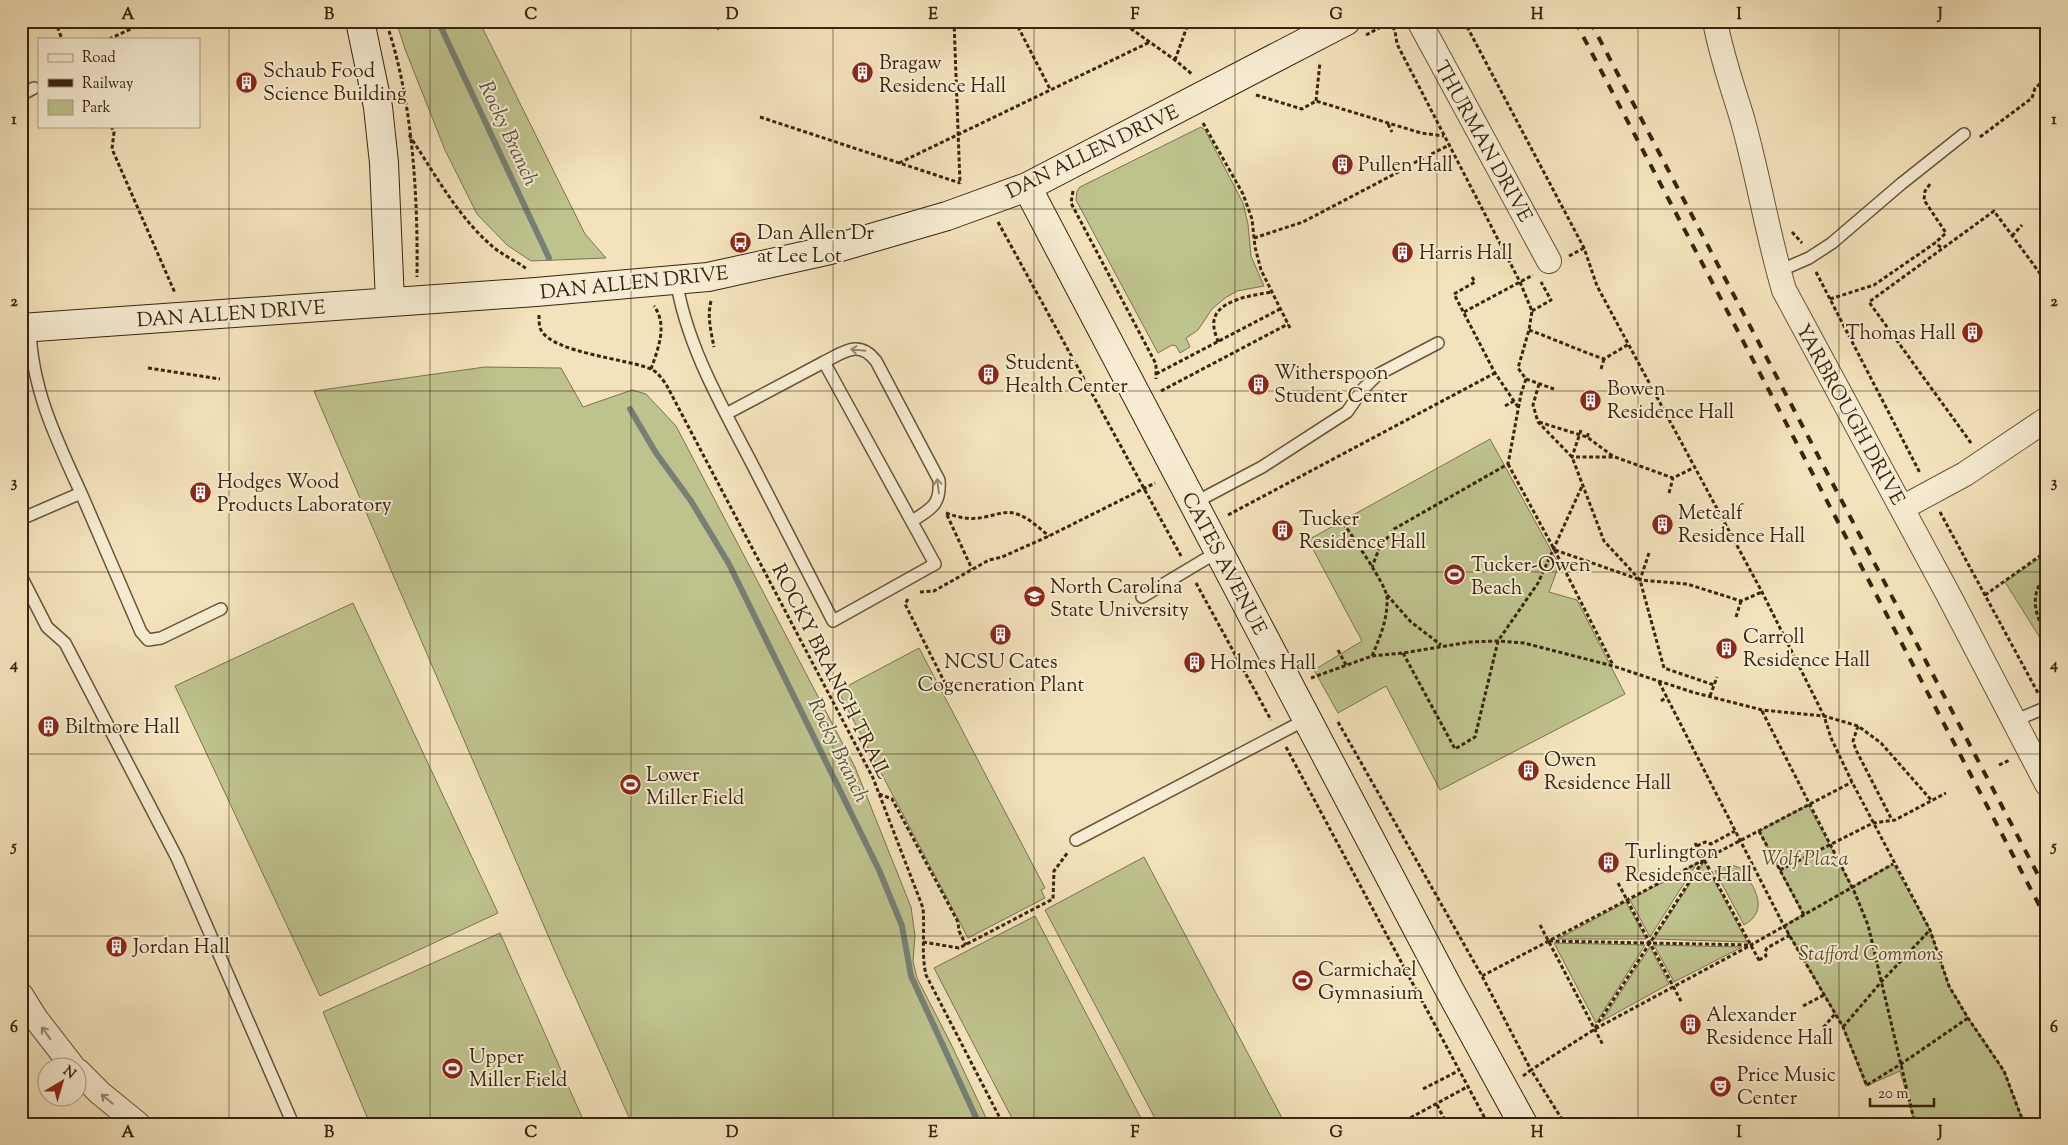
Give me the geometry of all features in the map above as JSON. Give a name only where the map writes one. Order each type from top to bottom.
[{"type":"street","points":[[360,21],[378,107],[384,163],[390,302]]},
{"type":"street","name":"DAN ALLEN DRIVE","points":[[26,328],[536,292],[708,277],[830,250],[947,216],[1027,187],[1346,21]]},
{"type":"street","name":"THURMAN DRIVE","points":[[1419,21],[1545,270]]},
{"type":"street","name":"YARBROUGH DRIVE","points":[[1715,21],[1725,69],[1742,118],[1784,290],[1902,508],[2047,784]]},
{"type":"street","name":"CATES AVENUE","points":[[1027,187],[1204,497],[1219,551],[1449,989],[1524,1124]]},
{"type":"street","points":[[1902,508],[1965,474],[2047,419]]},
{"type":"street","points":[[21,995],[41,1026],[66,1058]]},
{"type":"street","points":[[88,1081],[138,1124]]},
{"type":"lane","points":[[21,94],[34,88]]},
{"type":"lane","points":[[1779,271],[1809,258],[1832,243],[1901,184],[1964,134]]},
{"type":"lane","points":[[676,279],[680,302],[691,341],[726,414],[833,621],[935,564],[824,362]]},
{"type":"lane","points":[[26,328],[36,384],[52,432],[81,493],[141,632],[148,640],[161,638],[221,609]]},
{"type":"lane","points":[[1204,497],[1262,467],[1347,412],[1363,388],[1377,375],[1438,343]]},
{"type":"lane","points":[[726,414],[847,351],[858,348],[868,352],[876,361],[939,480],[940,492],[937,501],[932,507],[912,521]]},
{"type":"lane","points":[[21,520],[81,493]]},
{"type":"lane","points":[[1142,597],[1219,551]]},
{"type":"lane","points":[[21,576],[47,627],[64,643],[177,858],[293,1124]]},
{"type":"lane","points":[[2014,722],[2047,707]]},
{"type":"lane","points":[[1076,840],[1308,719]]},
{"type":"path","points":[[55,21],[62,38]]},
{"type":"path","points":[[111,38],[148,21]]},
{"type":"path","points":[[717,29],[729,21]]},
{"type":"path","points":[[954,21],[959,132],[960,183],[958,189]]},
{"type":"path","points":[[1015,21],[1050,88]]},
{"type":"path","points":[[1120,21],[1193,75]]},
{"type":"path","points":[[1175,60],[1189,21]]},
{"type":"path","points":[[1464,21],[1584,248],[1597,286],[1762,592],[1824,716],[1830,738],[1930,930],[1949,986],[2004,1071],[2024,1124]]},
{"type":"path","points":[[1390,22],[1396,31],[1397,44],[1520,282],[1532,311],[1518,368],[1526,379],[1554,389]]},
{"type":"path","points":[[388,30],[405,96],[415,196],[417,280]]},
{"type":"path","points":[[899,162],[1050,88],[1150,42]]},
{"type":"path","points":[[1316,101],[1320,59]]},
{"type":"path","points":[[1974,142],[2032,98],[2034,88],[2047,78]]},
{"type":"path","points":[[1255,95],[1302,109],[1316,101],[1421,133],[1444,136]]},
{"type":"path","points":[[760,117],[960,183]]},
{"type":"path","points":[[1161,391],[1289,326],[1261,270],[1252,219],[1243,194],[1203,122]]},
{"type":"path","points":[[1388,123],[1392,132]]},
{"type":"path","points":[[112,128],[114,132],[112,149],[177,296]]},
{"type":"path","points":[[409,135],[455,204],[483,238],[494,248],[536,274]]},
{"type":"path","points":[[1414,163],[1449,145]]},
{"type":"path","points":[[1254,238],[1303,222],[1406,168]]},
{"type":"path","points":[[1830,299],[1874,285],[1935,243],[1946,233],[1924,200],[1925,191],[1933,178]]},
{"type":"path","points":[[1073,188],[1071,204],[1156,364],[1156,382]]},
{"type":"path","points":[[1971,444],[1869,302],[1994,211],[2047,283]]},
{"type":"path","points":[[997,220],[1272,723]]},
{"type":"path","points":[[2012,236],[2022,225]]},
{"type":"path","points":[[1935,243],[1942,248]]},
{"type":"path","points":[[1532,311],[1551,300],[1545,270]]},
{"type":"path","points":[[1472,277],[1475,282],[1454,294],[1495,373],[1519,408]]},
{"type":"path","points":[[1464,312],[1520,282]]},
{"type":"path","points":[[1218,342],[1214,326],[1214,316],[1224,306],[1239,298],[1272,292]]},
{"type":"path","points":[[712,298],[709,308],[710,332],[714,348]]},
{"type":"path","points":[[538,313],[541,330],[553,341],[604,358],[651,369],[658,349],[661,329],[659,313],[654,306]]},
{"type":"path","points":[[1156,374],[1280,309]]},
{"type":"path","points":[[1528,330],[1604,359]]},
{"type":"path","points":[[1601,369],[1604,359],[1629,344]]},
{"type":"path","points":[[148,368],[220,379]]},
{"type":"path","name":"ROCKY BRANCH TRAIL","points":[[651,369],[659,375],[667,386],[872,778],[923,908],[922,958],[926,975],[1003,1124]]},
{"type":"path","points":[[1228,514],[1495,373]]},
{"type":"path","points":[[1526,379],[1508,464],[1554,549],[1613,666]]},
{"type":"path","points":[[1539,384],[1533,405],[1538,422],[1572,457],[1604,541],[1640,580],[1664,668],[1714,685]]},
{"type":"path","points":[[1159,386],[1165,399]]},
{"type":"path","points":[[1505,406],[1514,401]]},
{"type":"path","points":[[1538,422],[1587,437],[1615,457],[1673,478]]},
{"type":"path","points":[[1572,457],[1581,430]]},
{"type":"path","points":[[1587,437],[1589,432]]},
{"type":"path","points":[[1572,457],[1615,457]]},
{"type":"path","points":[[1372,567],[1378,549],[1394,528],[1508,464]]},
{"type":"path","points":[[1669,493],[1673,478],[1695,466]]},
{"type":"path","points":[[950,694],[905,604],[907,600],[920,592],[934,591],[989,560],[1002,557],[1049,536],[1158,481]]},
{"type":"path","points":[[1403,653],[1455,749],[1475,737],[1498,641],[1538,583],[1582,484]]},
{"type":"path","points":[[1204,497],[1228,514],[1232,523]]},
{"type":"path","points":[[932,507],[959,518],[971,518],[1004,512],[1015,513],[1029,520],[1049,536]]},
{"type":"path","points":[[947,514],[972,569]]},
{"type":"path","points":[[1340,518],[1372,567],[1387,595],[1411,622],[1441,645]]},
{"type":"path","points":[[1554,549],[1640,580],[1687,584],[1741,601],[1762,592]]},
{"type":"path","points":[[1985,595],[2047,552]]},
{"type":"path","points":[[1640,580],[1649,553]]},
{"type":"path","points":[[2047,575],[2039,586],[2035,605],[2040,623],[2047,634]]},
{"type":"path","points":[[1372,656],[1385,625],[1387,595]]},
{"type":"path","points":[[1736,617],[1741,601]]},
{"type":"path","points":[[1305,680],[1372,656],[1470,642],[1498,641],[1524,644],[1613,666],[1659,682],[1762,710],[1824,716],[1858,726],[1881,743],[1932,801]]},
{"type":"path","points":[[1338,650],[1346,665]]},
{"type":"path","points":[[1308,669],[1317,684]]},
{"type":"path","points":[[1710,696],[1717,677]]},
{"type":"path","points":[[1659,682],[1784,926],[1843,1027],[1867,1085],[1968,1018]]},
{"type":"path","points":[[1661,701],[1667,697]]},
{"type":"path","points":[[1762,710],[1808,805],[1852,887],[1868,925],[1894,1028],[1915,1124]]},
{"type":"path","points":[[1338,721],[1482,976],[1531,1070],[1565,1124]]},
{"type":"path","points":[[1858,726],[1854,741],[1856,750],[1892,820]]},
{"type":"path","points":[[1285,745],[1488,1124]]},
{"type":"path","points":[[1999,765],[2013,758]]},
{"type":"path","points":[[1482,976],[1852,782]]},
{"type":"path","points":[[1780,870],[1873,823],[1892,820],[1946,793]]},
{"type":"path","points":[[879,794],[892,799],[958,922],[959,931],[966,945]]},
{"type":"path","points":[[1759,830],[1804,915]]},
{"type":"path","points":[[1735,831],[1711,844],[1706,842],[1696,845],[1760,961],[1766,956],[1767,948],[1790,935]]},
{"type":"path","points":[[923,942],[959,948],[1053,899],[1054,871],[1076,840]]},
{"type":"path","points":[[1595,1029],[1704,858]]},
{"type":"path","points":[[1520,1079],[1595,1029],[1751,945],[1894,864]]},
{"type":"path","points":[[1618,884],[1682,1003]]},
{"type":"path","points":[[1540,925],[1603,1045]]},
{"type":"path","points":[[1843,1027],[1882,981],[1930,930]]},
{"type":"path","points":[[1548,941],[1751,945]]},
{"type":"path","points":[[1803,1006],[1824,995]]},
{"type":"path","points":[[1832,1044],[1822,1029],[1835,1014]]},
{"type":"path","points":[[1423,1089],[1458,1071]]},
{"type":"path","points":[[1399,1124],[1467,1087]]},
{"type":"path","points":[[1437,1105],[1447,1124]]},
{"type":"green space","points":[[396,21],[479,21],[585,234],[606,258],[531,261],[507,245],[477,214],[445,150],[405,49]]},
{"type":"green space","points":[[1201,127],[1205,130],[1243,203],[1248,224],[1251,256],[1264,286],[1237,291],[1225,298],[1212,309],[1198,330],[1186,338],[1190,347],[1180,353],[1176,346],[1172,345],[1158,353],[1076,200],[1077,191],[1080,187]]},
{"type":"green space","name":"Lower Miller Field","points":[[485,367],[561,368],[583,407],[632,390],[646,394],[676,426],[855,767],[911,907],[915,936],[913,961],[917,978],[989,1124],[632,1124],[553,947],[314,391]]},
{"type":"green space","points":[[1490,439],[1559,565],[1549,592],[1577,600],[1625,694],[1440,790],[1386,686],[1338,713],[1314,670],[1362,641],[1308,540]]},
{"type":"green space","points":[[2047,553],[2047,649],[2005,582]]},
{"type":"green space","points":[[353,603],[498,913],[320,996],[175,686]]},
{"type":"green space","points":[[919,648],[1045,888],[1041,890],[1045,898],[968,938],[838,691]]},
{"type":"green space","name":"Stafford Commons","points":[[1808,805],[1852,887],[1893,864],[1930,930],[1949,986],[2004,1071],[2024,1124],[1915,1124],[1900,1071],[1866,1086],[1843,1027],[1784,926],[1803,914],[1759,831]]},
{"type":"green space","points":[[1144,857],[1282,1118],[1271,1124],[1158,1124],[1045,910]]},
{"type":"green space","points":[[1704,862],[1747,942],[1654,939]]},
{"type":"green space","points":[[1697,863],[1650,937],[1630,900]]},
{"type":"green space","points":[[1731,865],[1741,868],[1758,898],[1756,913],[1744,925],[1715,871]]},
{"type":"green space","points":[[1626,902],[1646,939],[1558,939]]},
{"type":"green space","points":[[1035,916],[1144,1124],[1015,1124],[934,968]]},
{"type":"green space","name":"Upper Miller Field","points":[[500,933],[585,1124],[370,1124],[323,1012]]},
{"type":"green space","points":[[1554,943],[1645,945],[1596,1023]]},
{"type":"green space","points":[[1654,945],[1742,947],[1674,982]]},
{"type":"green space","points":[[1650,947],[1669,984],[1602,1021]]},
{"type":"waterway","name":"Rocky Branch","points":[[438,21],[549,258]]},
{"type":"waterway","name":"Rocky Branch","points":[[630,409],[656,453],[691,501],[729,564],[879,870],[902,926],[911,976],[979,1124]]},
{"type":"railway","points":[[1575,21],[2047,920]]},
{"type":"railway","points":[[1590,21],[2047,892]]},
{"type":"place","name":"Bragaw Residence Hall","points":[[863,73]]},
{"type":"place","name":"Schaub Food Science Building","points":[[247,82]]},
{"type":"place","name":"Pullen Hall","points":[[1342,164]]},
{"type":"place","name":"Dan Allen Dr at Lee Lot","points":[[741,243]]},
{"type":"place","name":"Harris Hall","points":[[1403,252]]},
{"type":"place","name":"Thomas Hall","points":[[1972,332]]},
{"type":"place","name":"Student Health Center","points":[[989,374]]},
{"type":"place","name":"Witherspoon Student Center","points":[[1258,384]]},
{"type":"place","name":"Bowen Residence Hall","points":[[1591,400]]},
{"type":"place","name":"Hodges Wood Products Laboratory","points":[[201,492]]},
{"type":"place","name":"Metcalf Residence Hall","points":[[1662,524]]},
{"type":"place","name":"Tucker Residence Hall","points":[[1283,530]]},
{"type":"place","name":"Tucker-Owen Beach","points":[[1455,575]]},
{"type":"place","name":"North Carolina State University","points":[[1034,597]]},
{"type":"place","name":"NCSU Cates Cogeneration Plant","points":[[1001,635]]},
{"type":"place","name":"Carroll Residence Hall","points":[[1727,648]]},
{"type":"place","name":"Holmes Hall","points":[[1194,662]]},
{"type":"place","name":"Biltmore Hall","points":[[49,726]]},
{"type":"place","name":"Owen Residence Hall","points":[[1528,771]]},
{"type":"place","name":"Lower Miller Field","points":[[630,785]]},
{"type":"place","name":"Turlington Residence Hall","points":[[1609,863]]},
{"type":"place","name":"Jordan Hall","points":[[117,946]]},
{"type":"place","name":"Carmichael Gymnasium","points":[[1302,981]]},
{"type":"place","name":"Alexander Residence Hall","points":[[1690,1025]]},
{"type":"place","name":"Upper Miller Field","points":[[453,1068]]},
{"type":"place","name":"Price Music Center","points":[[1721,1086]]},
{"type":"park label","name":"Wolf Plaza","points":[[1805,858]]}]
